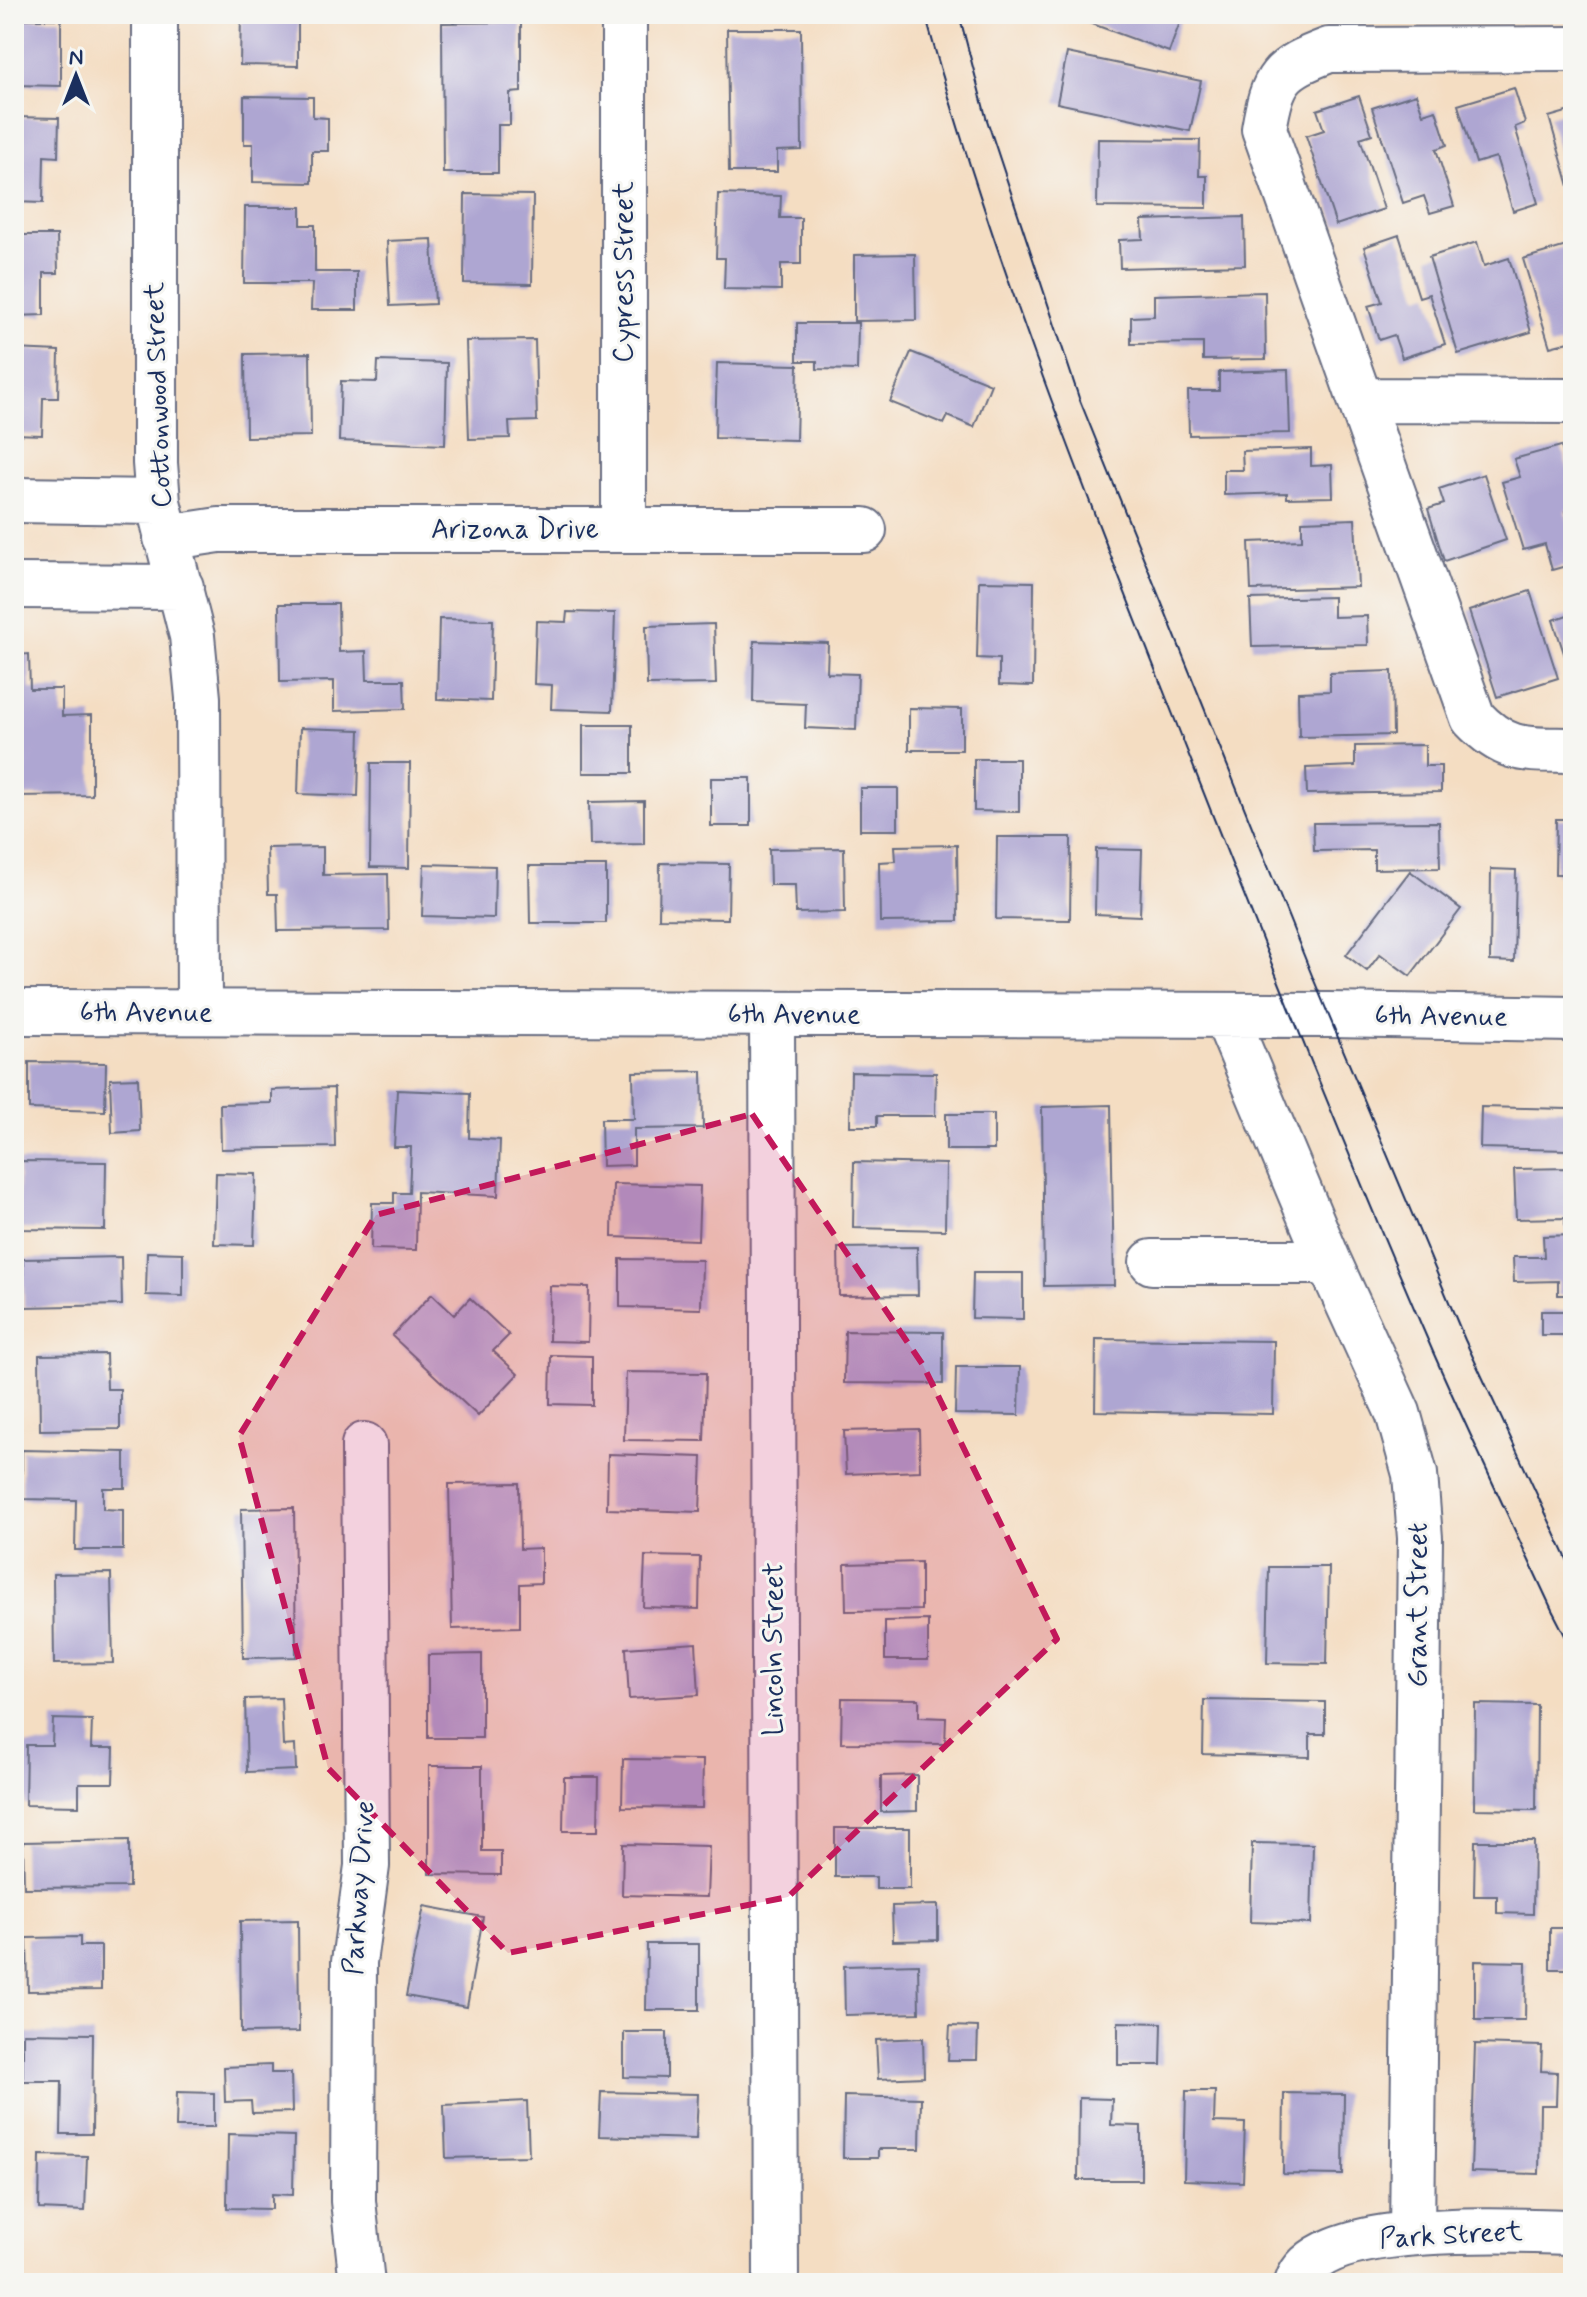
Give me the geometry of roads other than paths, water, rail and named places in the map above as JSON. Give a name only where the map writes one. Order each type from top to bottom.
[{"type":"street","name":"Cottonwood Street","points":[[155,14],[155,463],[162,520],[192,636],[198,698],[199,1012]]},
{"type":"street","name":"Cypress Street","points":[[624,14],[624,530]]},
{"type":"street","points":[[1573,49],[1329,50],[1302,60],[1282,74],[1270,94],[1264,129],[1473,718],[1498,742],[1520,749],[1573,750]]},
{"type":"street","points":[[1361,400],[1573,401]]},
{"type":"street","name":"Arizona Drive","points":[[14,500],[219,530],[864,530]]},
{"type":"street","points":[[14,586],[181,587]]},
{"type":"street","name":"6th Avenue","points":[[14,1012],[1573,1019]]},
{"type":"street","name":"Lincoln Street","points":[[772,1015],[776,2283]]},
{"type":"street","name":"Grant Street","points":[[1226,1016],[1329,1262],[1398,1413],[1415,1474],[1420,1538],[1412,2232]]},
{"type":"street","points":[[1152,1262],[1329,1262]]},
{"type":"street","name":"Parkway Drive","points":[[362,2283],[353,2201],[354,1962],[367,1866],[364,1445]]},
{"type":"street","name":"Park Street","points":[[1297,2283],[1300,2275],[1319,2257],[1359,2242],[1412,2232],[1573,2232]]},
{"type":"tram line","points":[[925,14],[977,187],[1036,358],[1231,861],[1330,1108],[1433,1352],[1573,1651]]},
{"type":"tram line","points":[[959,14],[986,117],[1079,398],[1313,978],[1465,1340],[1573,1572]]}]
